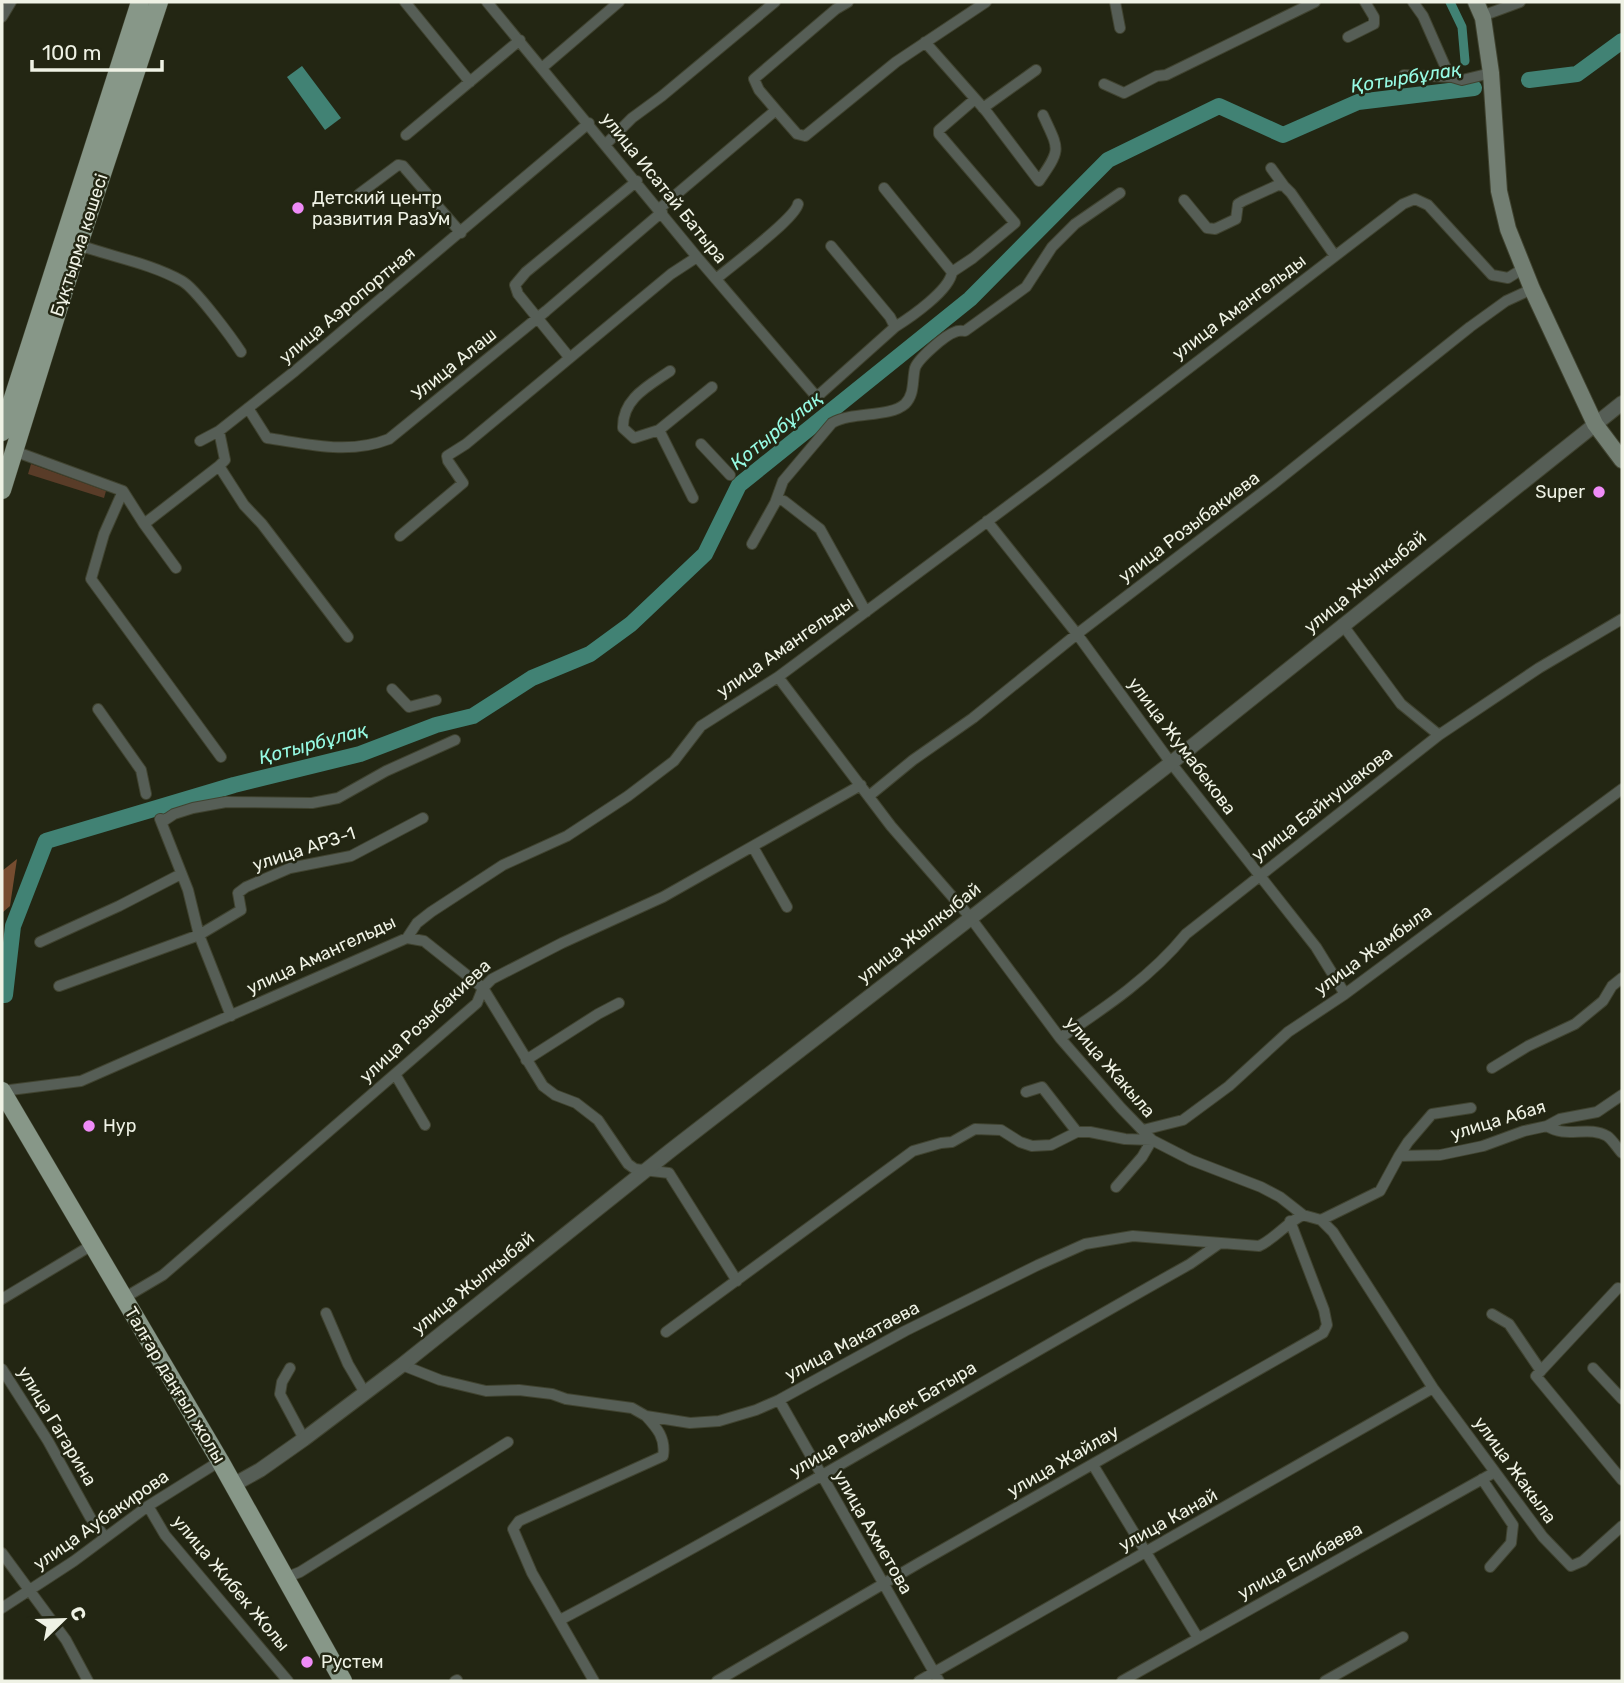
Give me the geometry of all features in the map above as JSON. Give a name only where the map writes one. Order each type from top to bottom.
[{"type":"main road","name":"Бұқтырма көшесі","points":[[2,490],[79,245],[150,3]]},
{"type":"main road","name":"Бұқтырма көшесі","points":[[2,432],[150,3]]},
{"type":"main road","points":[[1479,9],[1490,74],[1499,191],[1508,229],[1532,289],[1595,424],[1622,460]]},
{"type":"main road","name":"Талғар даңғыл жолы","points":[[2,1091],[220,1461],[343,1681]]},
{"type":"street","points":[[2,17],[11,2]]},
{"type":"street","points":[[405,2],[470,82]]},
{"type":"street","name":"улица Исатай Батыра","points":[[487,2],[697,257],[815,395],[820,394],[849,370],[895,327]]},
{"type":"street","points":[[543,67],[618,2]]},
{"type":"street","points":[[606,144],[632,118],[775,2]]},
{"type":"street","points":[[848,2],[836,9],[754,79],[759,90],[797,134],[805,136],[896,62],[986,2]]},
{"type":"street","points":[[1115,2],[1120,28]]},
{"type":"street","points":[[1104,84],[1124,93],[1315,2]]},
{"type":"street","points":[[1348,37],[1374,24],[1374,17],[1365,2]]},
{"type":"street","points":[[1413,2],[1423,16],[1445,66],[1453,77]]},
{"type":"street","points":[[1479,9],[1520,2]]},
{"type":"street","points":[[406,135],[520,40]]},
{"type":"street","points":[[925,42],[979,103],[1039,181],[1053,160],[1057,146],[1043,115]]},
{"type":"street","points":[[952,272],[1015,223],[939,134],[939,130],[1036,70]]},
{"type":"street","points":[[1404,75],[1453,77],[1462,80],[1490,74]]},
{"type":"street","name":"Улица Алаш","points":[[248,408],[267,438],[327,448],[370,446],[389,439],[537,318],[776,110]]},
{"type":"street","name":"улица Аэропортная","points":[[200,441],[219,431],[248,408],[461,233],[519,180],[589,123]]},
{"type":"street","points":[[359,194],[398,165],[403,166],[461,233]]},
{"type":"street","points":[[1272,168],[1335,256]]},
{"type":"street","points":[[569,357],[518,293],[515,285],[637,181]]},
{"type":"street","points":[[1184,200],[1207,228],[1214,229],[1236,219],[1238,204],[1278,186],[1284,186]]},
{"type":"street","points":[[831,246],[890,317],[895,327],[936,295],[952,278],[952,272],[884,188]]},
{"type":"street","points":[[752,544],[777,499],[783,481],[832,423],[840,418],[894,410],[904,405],[913,387],[916,365],[934,347],[954,331],[965,331],[1026,287],[1052,247],[1075,224],[1120,193]]},
{"type":"street","name":"улица Амангельды","points":[[2,1091],[81,1081],[407,938],[417,923],[431,912],[503,865],[567,836],[628,796],[674,761],[701,726],[778,677],[866,612],[1403,204],[1415,199],[1428,205],[1492,275],[1508,278],[1524,268]]},
{"type":"street","points":[[716,279],[774,232],[796,210],[797,204]]},
{"type":"street","points":[[79,245],[184,282],[241,352]]},
{"type":"street","points":[[400,536],[463,483],[447,456],[671,274],[697,257]]},
{"type":"street","name":"улица Розыбакиева","points":[[869,796],[1272,485],[1470,327],[1506,301],[1532,289]]},
{"type":"street","points":[[670,371],[632,399],[622,415],[623,428],[635,438],[659,430],[712,387]]},
{"type":"street","name":"улица Жылкыбай","points":[[233,1485],[260,1470],[402,1365],[670,1151],[1171,763],[1622,403]]},
{"type":"street","points":[[659,430],[693,498]]},
{"type":"street","points":[[144,524],[225,460],[219,431]]},
{"type":"street","points":[[701,444],[730,475]]},
{"type":"street","points":[[14,451],[123,491],[176,568]]},
{"type":"street","points":[[219,466],[244,505],[262,524],[348,637]]},
{"type":"street","points":[[123,491],[104,534],[91,579],[221,757]]},
{"type":"street","points":[[777,499],[784,501],[820,529],[866,612]]},
{"type":"street","name":"улица Жумабекова","points":[[986,521],[1077,634],[1171,763],[1316,947],[1345,994]]},
{"type":"street","name":"улица Байнушакова","points":[[1060,1038],[1109,1005],[1152,971],[1186,934],[1439,735],[1539,668],[1622,619]]},
{"type":"street","points":[[1342,624],[1401,704],[1439,735]]},
{"type":"street","name":"улица Жакыла","points":[[778,677],[891,827],[970,917],[1060,1038],[1152,1140],[1191,1160],[1261,1187],[1280,1197],[1303,1215],[1321,1220],[1333,1232],[1433,1388],[1543,1537],[1571,1566],[1583,1562],[1622,1525]]},
{"type":"street","points":[[392,689],[409,707],[436,700]]},
{"type":"street","points":[[98,709],[141,770],[146,794]]},
{"type":"street","points":[[230,1016],[199,935],[188,890],[160,819],[165,820],[193,808],[226,802],[312,803],[338,799],[386,771],[455,740]]},
{"type":"street","name":"улица Розыбакиева","points":[[124,1298],[163,1275],[477,1003],[483,988],[492,979],[512,967],[663,897],[861,785]]},
{"type":"street","name":"улица Жамбыла","points":[[1143,1130],[1183,1120],[1229,1086],[1288,1032],[1345,994],[1622,789]]},
{"type":"street","name":"улица АРЗ-1","points":[[58,986],[199,935],[240,910],[238,893],[246,887],[289,868],[351,856],[423,818]]},
{"type":"street","points":[[752,847],[787,907]]},
{"type":"street","points":[[40,942],[120,906],[181,874]]},
{"type":"street","points":[[407,938],[424,941],[483,988],[543,1086],[555,1096],[576,1103],[598,1120],[628,1164],[635,1169],[669,1173]]},
{"type":"street","points":[[1492,1068],[1528,1046],[1576,1024],[1603,1001],[1612,986],[1622,978]]},
{"type":"street","points":[[526,1060],[619,1003]]},
{"type":"street","points":[[395,1074],[425,1125]]},
{"type":"street","points":[[1026,1092],[1042,1087],[1077,1132]]},
{"type":"street","name":"улица Абая","points":[[1399,1156],[1440,1154],[1483,1146],[1547,1126],[1560,1119],[1597,1112],[1622,1095]]},
{"type":"street","points":[[1321,1220],[1380,1191],[1408,1142],[1432,1114],[1471,1108]]},
{"type":"street","points":[[1547,1126],[1554,1132],[1600,1133],[1610,1137],[1622,1153]]},
{"type":"street","points":[[666,1332],[913,1151],[952,1142],[975,1129],[1002,1130],[1020,1142],[1032,1146],[1051,1145],[1077,1132],[1152,1140],[1142,1157],[1116,1187]]},
{"type":"street","points":[[670,1151],[669,1173],[737,1281]]},
{"type":"street","name":"улица Макатаева","points":[[402,1365],[440,1380],[486,1391],[519,1390],[552,1394],[566,1399],[632,1408],[646,1416],[690,1423],[719,1421],[779,1400],[905,1331],[1085,1244],[1133,1236],[1259,1246],[1273,1239],[1290,1221],[1303,1215]]},
{"type":"street","name":"улица Жайлау","points":[[717,1681],[1324,1333],[1327,1325],[1324,1310],[1290,1221]]},
{"type":"street","name":"улица Райымбек Батыра","points":[[560,1620],[638,1579],[1190,1264],[1220,1243]]},
{"type":"street","points":[[2,1298],[92,1245]]},
{"type":"street","points":[[1618,1288],[1536,1376],[1622,1480]]},
{"type":"street","points":[[326,1313],[348,1364],[365,1393]]},
{"type":"street","points":[[1492,1314],[1509,1324],[1541,1371]]},
{"type":"street","points":[[290,1368],[282,1382],[280,1394],[304,1438]]},
{"type":"street","points":[[1593,1368],[1622,1399]]},
{"type":"street","name":"улица Гагарина","points":[[2,1369],[104,1536]]},
{"type":"street","name":"улица Канай","points":[[919,1681],[936,1677],[1146,1552],[1433,1388]]},
{"type":"street","name":"улица Ахметова","points":[[779,1400],[936,1677]]},
{"type":"street","points":[[594,1681],[532,1573],[513,1529],[519,1521],[663,1455],[665,1445],[657,1428],[646,1416]]},
{"type":"street","points":[[285,1578],[300,1572],[508,1443]]},
{"type":"street","name":"улица Аубакирова","points":[[2,1608],[74,1561],[104,1536],[148,1506],[220,1461]]},
{"type":"street","points":[[1093,1465],[1198,1638]]},
{"type":"street","name":"улица Елибаева","points":[[1122,1681],[1495,1472]]},
{"type":"street","points":[[1482,1479],[1513,1525],[1511,1544],[1490,1567]]},
{"type":"street","name":"улица Жибек Жолы","points":[[148,1506],[165,1535],[288,1681]]},
{"type":"street","points":[[2,1553],[66,1640],[88,1681]]},
{"type":"street","points":[[1325,1681],[1403,1637]]},
{"type":"shaded area","points":[[31,464],[106,491],[104,498],[28,474]]},
{"type":"shaded area","points":[[17,859],[10,906],[2,913],[2,871]]},
{"type":"water","points":[[302,66],[341,118],[325,130],[287,77]]},
{"type":"waterway","name":"Бұқтырма көшесі","points":[[1450,2],[1462,27],[1465,61]]},
{"type":"waterway","name":"Қотырбұлақ","points":[[1529,80],[1577,74],[1622,41]]},
{"type":"waterway","name":"Қотырбұлақ","points":[[2,995],[5,995],[13,926],[46,841],[234,785],[360,754],[436,725],[473,716],[532,678],[590,654],[631,624],[705,554],[739,485],[970,299],[1108,160],[1219,106],[1283,135],[1358,102],[1474,88]]},
{"type":"place","name":"Детский центр развития РазУм","points":[[298,208]]},
{"type":"place","name":"Super","points":[[1599,492]]},
{"type":"place","name":"Нур","points":[[89,1126]]},
{"type":"place","name":"Рустем","points":[[307,1662]]}]
